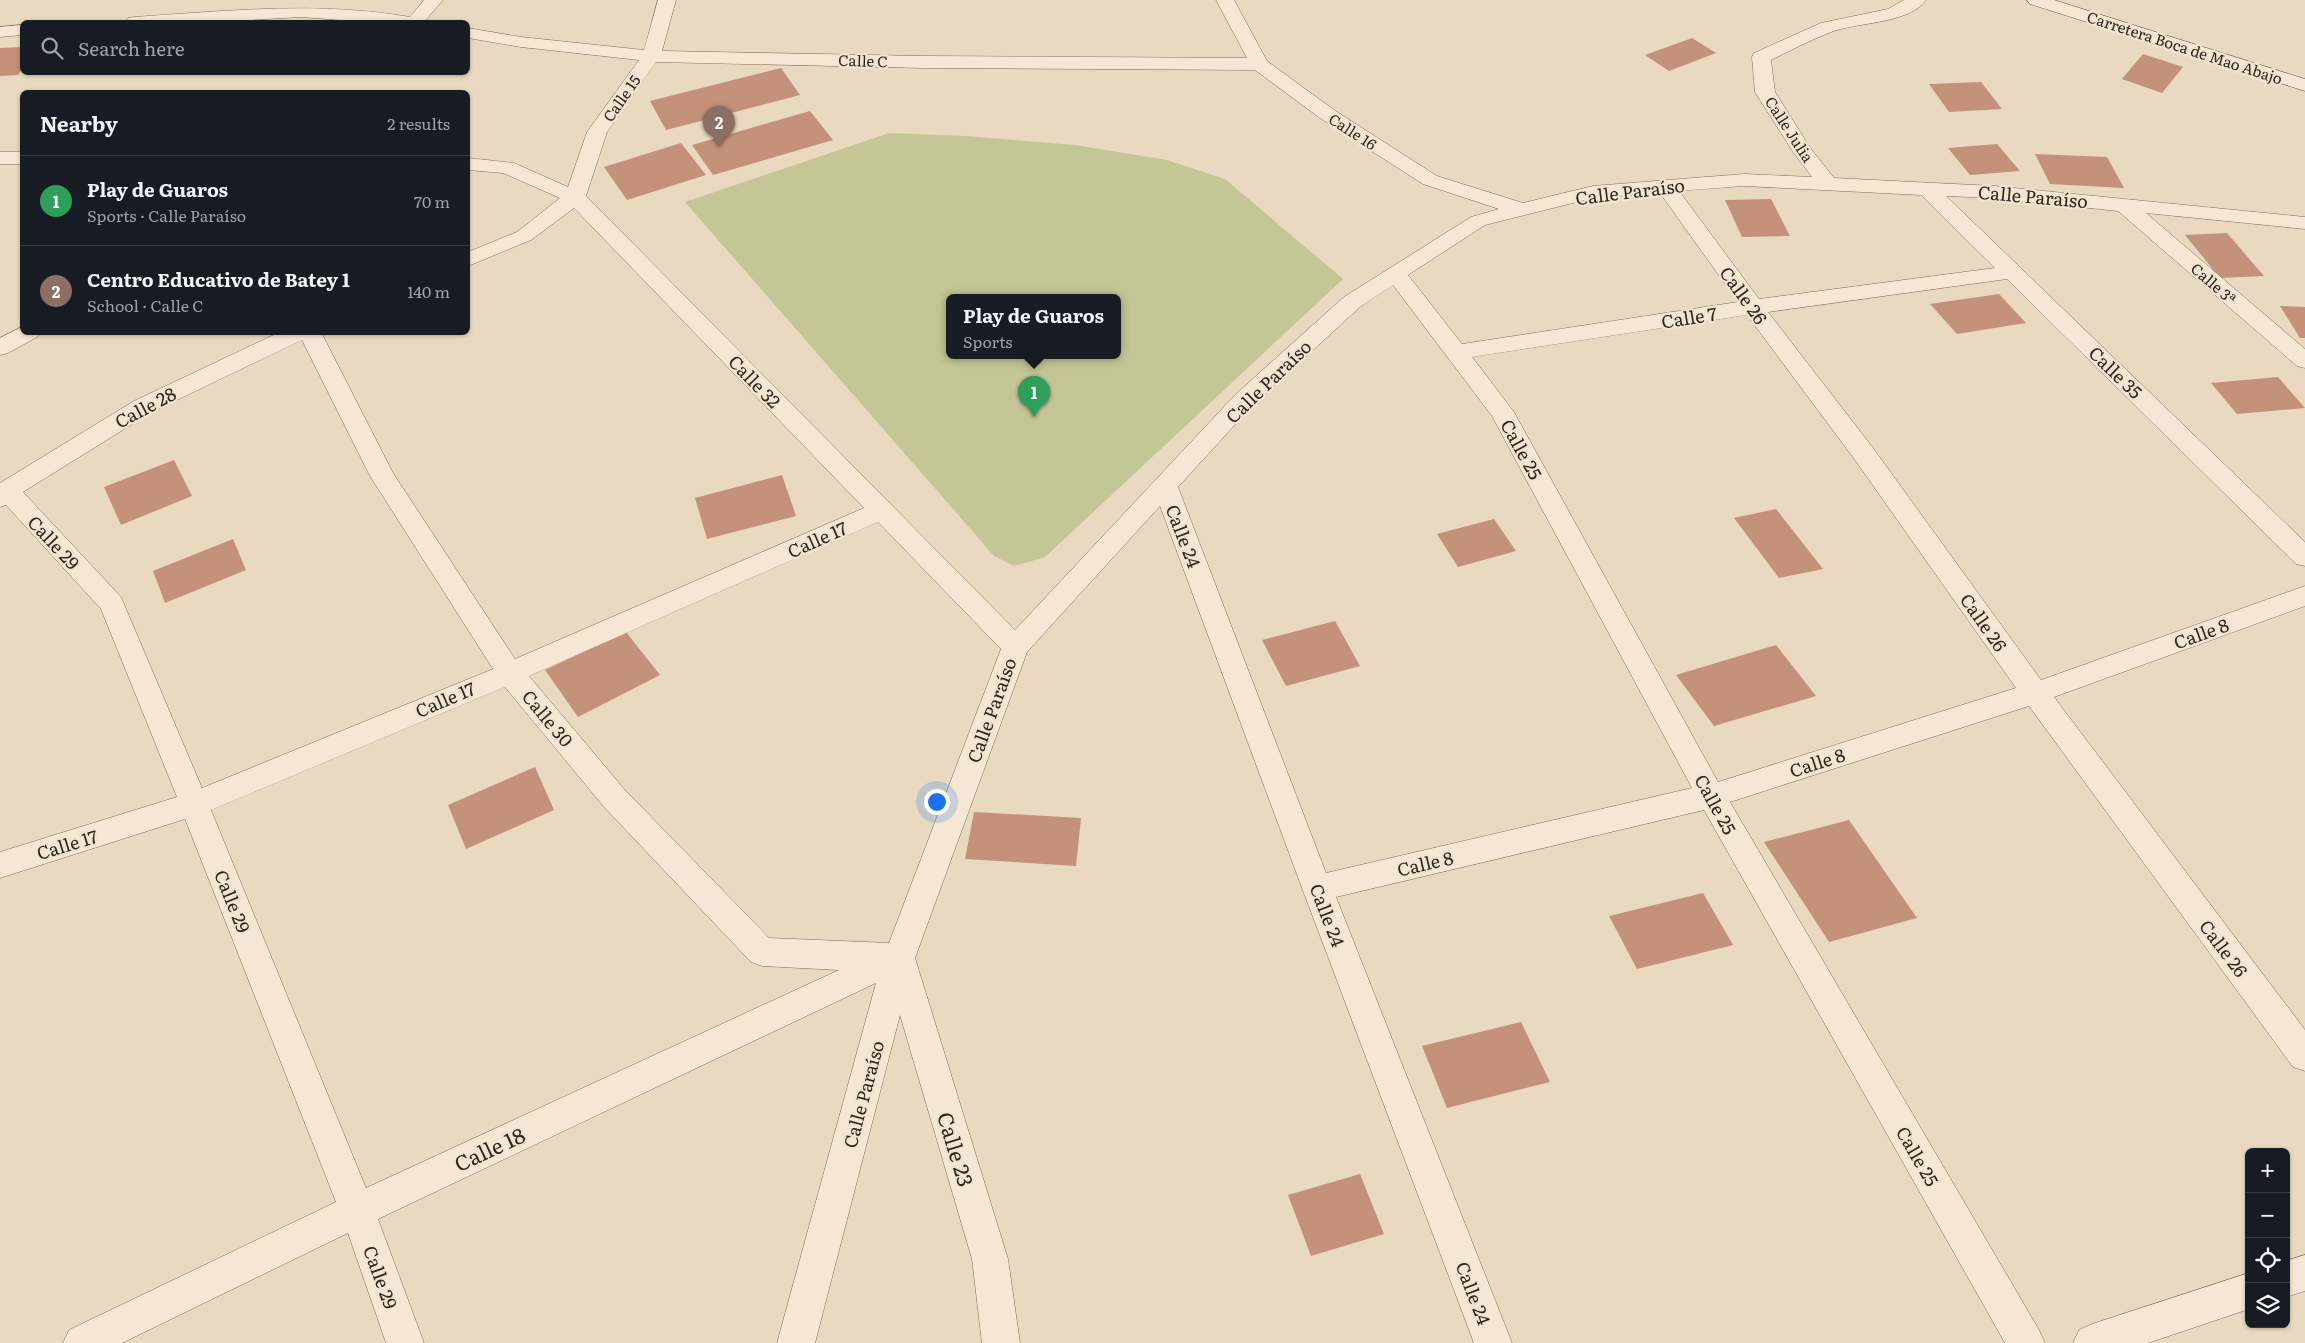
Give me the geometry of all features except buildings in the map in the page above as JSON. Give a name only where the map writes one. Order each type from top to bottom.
[{"type":"street","points":[[418,20],[434,0]]},
{"type":"street","name":"Calle 15","points":[[575,197],[597,132],[650,56],[667,0]]},
{"type":"street","name":"Calle 16","points":[[1225,0],[1259,64],[1327,114],[1430,180],[1522,210]]},
{"type":"street","name":"Calle Julia","points":[[1827,184],[1765,92],[1762,56],[1827,27],[1894,13],[1918,0]]},
{"type":"street","name":"Carretera Boca de Mao Abajo","points":[[2036,0],[2305,85]]},
{"type":"street","points":[[149,20],[242,8],[338,14],[390,20]]},
{"type":"street","points":[[0,32],[20,30]]},
{"type":"street","name":"Calle C","points":[[470,33],[521,42],[650,56],[924,62],[1259,64]]},
{"type":"street","points":[[0,158],[20,158]]},
{"type":"street","name":"Calle 32","points":[[470,164],[507,167],[575,197],[1015,646]]},
{"type":"street","name":"Calle Paraíso","points":[[796,1343],[899,958],[1015,646],[1244,400],[1352,302],[1478,221],[1593,192],[1664,186],[1744,180],[1926,188],[1994,192],[2305,222]]},
{"type":"street","name":"Calle 26","points":[[1664,186],[1864,454],[2035,693],[2305,1056]]},
{"type":"street","name":"Calle 35","points":[[1926,188],[2305,557]]},
{"type":"street","points":[[470,259],[524,236],[575,197]]},
{"type":"street","name":"Calle 3ª","points":[[2123,204],[2305,361]]},
{"type":"street","name":"Calle 7","points":[[1456,352],[1753,307],[2012,272]]},
{"type":"street","name":"Calle 25","points":[[1396,274],[1502,412],[1711,796],[2026,1343]]},
{"type":"street","points":[[0,348],[24,335]]},
{"type":"street","name":"Calle 28","points":[[4,494],[142,407],[294,335]]},
{"type":"street","name":"Calle 30","points":[[311,335],[382,476],[510,673],[614,798],[762,952],[899,958]]},
{"type":"street","name":"Calle 24","points":[[1165,485],[1317,888],[1493,1343]]},
{"type":"street","name":"Calle 29","points":[[4,494],[112,604],[357,1210],[405,1343]]},
{"type":"street","name":"Calle 17","points":[[0,865],[194,804],[510,673],[882,510]]},
{"type":"street","name":"Calle 8","points":[[1317,888],[1711,796],[2035,693],[2305,596]]},
{"type":"street","name":"Calle 18","points":[[82,1343],[357,1210],[899,958]]},
{"type":"street","name":"Calle 23","points":[[899,958],[990,1259],[1001,1343]]},
{"type":"street","points":[[2290,1278],[2305,1273]]},
{"type":"street","points":[[2092,1343],[2245,1292]]},
{"type":"green space","points":[[889,133],[966,136],[1075,145],[1167,160],[1225,179],[1343,279],[1045,557],[1014,566],[994,556],[685,202]]},
{"type":"place","name":"Centro Educativo de Batey 1","points":[[719,147]]},
{"type":"place","name":"Play de Guaros","points":[[1034,417]]}]
